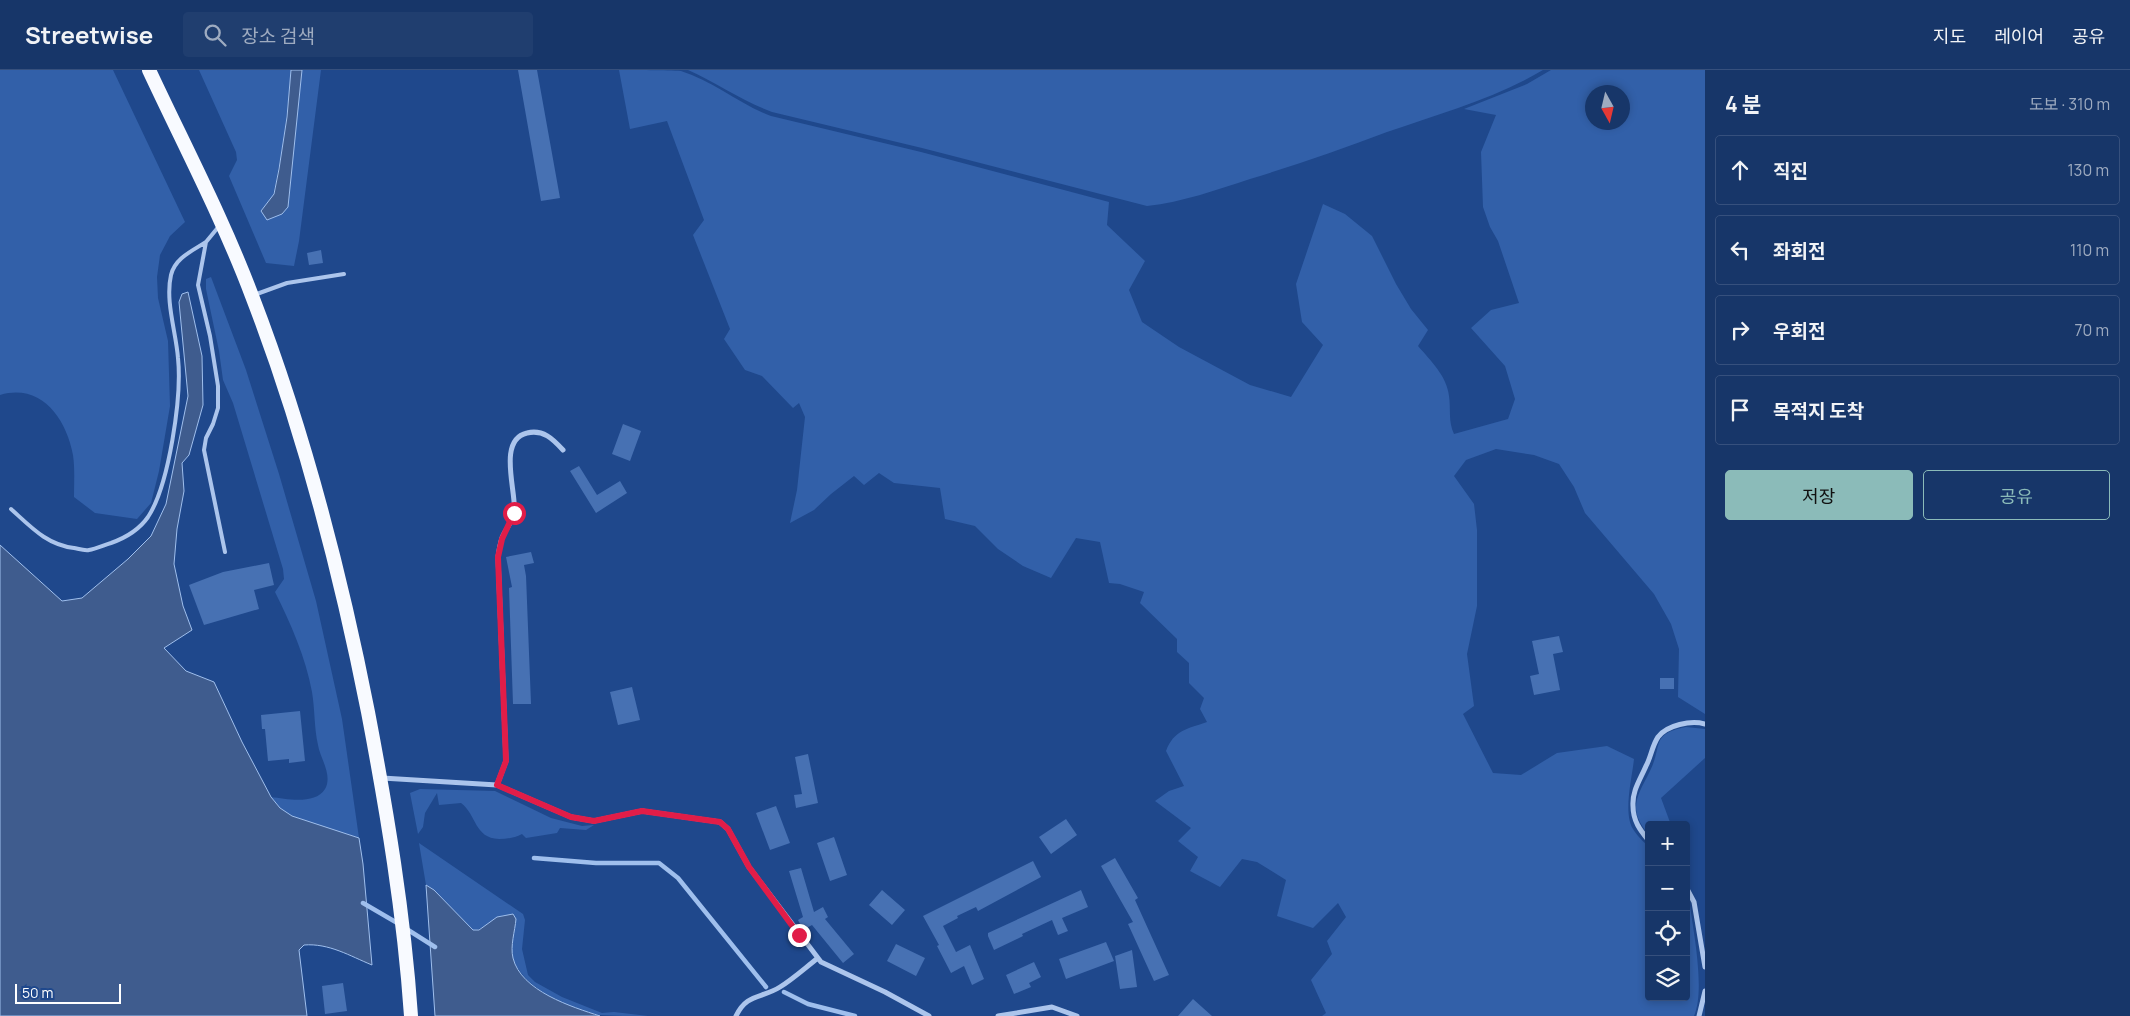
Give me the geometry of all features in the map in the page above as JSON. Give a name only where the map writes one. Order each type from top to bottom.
[{"type":"highway","points":[[150,70],[222,224],[252,296],[314,478],[354,645],[386,803],[400,900],[411,1016]]},
{"type":"street","points":[[497,785],[506,761],[498,557],[502,539],[514,513],[510,484],[510,460],[514,444],[522,434],[533,432],[544,434],[553,439],[563,450]]},
{"type":"street","points":[[1645,836],[1637,826],[1633,806],[1637,783],[1652,749],[1659,736],[1671,728],[1686,723],[1698,722],[1705,724]]},
{"type":"street","points":[[381,778],[497,785],[571,817],[594,821],[642,811],[720,822],[728,829],[749,867],[818,958],[837,971],[885,992],[929,1016]]},
{"type":"street","points":[[1690,894],[1694,902],[1705,967]]},
{"type":"street","points":[[736,1016],[741,1005],[751,998],[780,987],[818,958]]},
{"type":"street","points":[[1699,1016],[1704,1003],[1705,991]]},
{"type":"street","points":[[998,1016],[1052,1007],[1077,1016]]},
{"type":"lane","points":[[11,509],[43,538],[63,547],[88,550],[116,541],[130,534],[147,519],[156,504],[167,465],[179,397],[179,361],[170,296],[171,276],[176,264],[184,255],[206,242],[222,224]]},
{"type":"lane","points":[[206,242],[198,285],[210,336],[218,386],[218,408],[206,438],[204,450],[225,552]]},
{"type":"lane","points":[[252,296],[287,283],[344,274]]},
{"type":"shaded area","points":[[0,70],[113,70],[185,222],[170,236],[160,255],[157,277],[158,298],[168,341],[170,406],[159,471],[151,503],[137,519],[95,513],[74,497],[73,455],[70,441],[58,417],[39,399],[28,394],[0,395]]},
{"type":"shaded area","points":[[199,70],[291,70],[282,146],[267,220],[296,118],[302,70],[321,70],[299,241],[294,266],[266,263],[229,176],[237,160],[236,152]]},
{"type":"shaded area","points":[[291,70],[302,70],[288,207],[282,214],[267,220],[261,211],[274,194],[287,117]]},
{"type":"shaded area","points":[[619,70],[681,71],[693,75],[771,116],[921,152],[1109,202],[1107,225],[1145,261],[1129,290],[1142,322],[1179,347],[1250,385],[1291,397],[1323,345],[1302,322],[1296,284],[1323,204],[1345,214],[1372,236],[1396,284],[1411,309],[1428,330],[1418,346],[1437,369],[1448,389],[1450,420],[1454,434],[1508,419],[1515,399],[1505,366],[1471,328],[1491,310],[1519,303],[1498,241],[1490,227],[1483,207],[1481,152],[1496,115],[1464,109],[1527,84],[1551,70],[1705,70],[1705,714],[1678,697],[1679,649],[1671,624],[1654,594],[1585,513],[1574,487],[1559,464],[1534,455],[1496,449],[1466,460],[1454,476],[1474,504],[1477,530],[1477,606],[1467,654],[1474,706],[1463,714],[1493,773],[1521,775],[1557,753],[1607,746],[1634,759],[1628,805],[1630,822],[1633,829],[1645,843],[1645,1001],[1690,1001],[1690,906],[1699,978],[1699,993],[1694,1016],[1322,1016],[1326,1013],[1311,980],[1332,954],[1327,941],[1346,917],[1338,903],[1313,928],[1277,916],[1286,880],[1257,862],[1242,859],[1220,887],[1190,871],[1198,857],[1178,841],[1191,828],[1155,801],[1169,791],[1184,786],[1166,751],[1177,734],[1207,722],[1200,709],[1204,698],[1189,683],[1189,663],[1177,652],[1177,639],[1140,603],[1144,592],[1120,584],[1109,583],[1100,542],[1076,538],[1051,578],[1023,566],[998,549],[975,526],[945,519],[940,488],[894,483],[879,473],[864,485],[854,476],[814,510],[790,523],[797,490],[805,417],[799,403],[793,408],[762,376],[745,370],[724,339],[730,329],[693,235],[704,220],[667,121],[630,129]]},
{"type":"shaded area","points":[[688,70],[1543,70],[1487,97],[1319,157],[1199,195],[1174,202],[1147,206],[922,148],[772,112],[750,103]]},
{"type":"shaded area","points":[[211,277],[246,370],[316,601],[342,719],[359,838],[291,816],[280,808],[271,797],[300,800],[315,797],[325,789],[328,778],[318,745],[312,692],[306,666],[292,628],[275,592],[284,579],[283,569],[233,403],[223,380],[206,289],[206,279]]},
{"type":"shaded area","points":[[188,292],[202,356],[203,405],[189,455],[182,463],[184,491],[177,529],[174,564],[183,606],[192,630],[164,648],[186,671],[214,682],[242,742],[271,797],[280,808],[292,816],[359,838],[372,965],[331,948],[304,945],[299,950],[307,1016],[0,1016],[0,545],[62,601],[82,598],[128,559],[151,536],[166,504],[188,396],[179,302],[182,294]]},
{"type":"shaded area","points":[[1686,727],[1705,729],[1705,758],[1661,798],[1670,821],[1645,821],[1645,830],[1636,810],[1638,796],[1654,762],[1659,742],[1667,733]]},
{"type":"shaded area","points":[[420,789],[495,791],[551,818],[582,826],[594,825],[586,830],[560,828],[557,833],[526,838],[522,834],[508,838],[491,838],[480,830],[461,803],[439,805],[437,793],[425,813],[423,827],[418,834],[410,793]]},
{"type":"shaded area","points":[[419,843],[523,914],[525,920],[522,949],[528,975],[535,982],[562,997],[602,1013],[614,1012],[648,1016],[598,1015],[562,1003],[538,989],[520,971],[514,961],[506,915],[497,918],[482,928],[473,930],[426,885]]},
{"type":"shaded area","points":[[426,885],[434,890],[473,930],[479,930],[497,917],[513,914],[516,919],[512,953],[518,970],[526,980],[549,996],[600,1016],[435,1016]]},
{"type":"building","points":[[518,70],[537,70],[560,198],[541,201]]},
{"type":"building","points":[[321,250],[323,263],[309,265],[307,253]]},
{"type":"building","points":[[623,424],[641,431],[630,461],[612,454]]},
{"type":"building","points":[[579,466],[597,495],[620,481],[627,493],[596,513],[570,471]]},
{"type":"building","points":[[531,552],[534,563],[524,565],[531,704],[513,704],[509,588],[512,587],[506,557]]},
{"type":"building","points":[[269,563],[274,585],[254,590],[259,609],[204,625],[189,585],[223,572]]},
{"type":"building","points":[[1559,636],[1563,652],[1553,654],[1560,690],[1534,695],[1530,676],[1539,674],[1532,641]]},
{"type":"building","points":[[1660,678],[1674,678],[1674,689],[1660,689]]},
{"type":"building","points":[[632,687],[640,720],[618,725],[610,692]]},
{"type":"building","points":[[300,711],[305,761],[289,763],[289,759],[268,761],[265,729],[262,729],[261,715]]},
{"type":"building","points":[[808,754],[818,803],[796,808],[794,795],[802,794],[795,757]]},
{"type":"building","points":[[776,806],[790,843],[770,850],[756,813]]},
{"type":"building","points":[[1066,819],[1077,835],[1051,854],[1039,837]]},
{"type":"building","points":[[834,837],[847,875],[830,881],[817,843]]},
{"type":"building","points":[[1115,858],[1138,898],[1135,900],[1169,975],[1154,981],[1128,924],[1133,922],[1101,866]]},
{"type":"building","points":[[1033,861],[1041,877],[978,911],[976,907],[957,916],[958,918],[943,926],[956,952],[970,945],[984,979],[972,985],[964,966],[951,973],[937,946],[939,945],[923,916]]},
{"type":"building","points":[[801,868],[814,912],[823,907],[828,917],[825,919],[854,954],[843,963],[812,925],[803,930],[798,920],[803,917],[789,871]]},
{"type":"building","points":[[882,890],[905,910],[892,925],[869,905]]},
{"type":"building","points":[[1081,890],[1088,907],[1062,918],[1068,931],[1058,935],[1052,920],[994,950],[988,933]]},
{"type":"building","points":[[1106,942],[1114,961],[1066,979],[1059,959]]},
{"type":"building","points":[[896,944],[925,958],[916,976],[887,961]]},
{"type":"building","points":[[1132,950],[1137,987],[1120,989],[1115,956]]},
{"type":"building","points":[[1034,962],[1041,977],[1029,983],[1031,987],[1014,994],[1006,975]]},
{"type":"building","points":[[343,983],[347,1011],[325,1014],[322,986]]},
{"type":"building","points":[[1193,999],[1212,1016],[1178,1016]]},
{"type":"waterway","points":[[534,858],[596,863],[659,863],[678,878],[766,987]]},
{"type":"waterway","points":[[363,903],[399,924]]},
{"type":"waterway","points":[[405,928],[435,947]]},
{"type":"waterway","points":[[784,992],[808,1004],[855,1016]]},
{"type":"route","points":[[514,513],[502,539],[498,557],[506,761],[497,785],[549,809],[571,817],[594,821],[642,811],[720,822],[728,829],[749,867],[799,935]]}]
